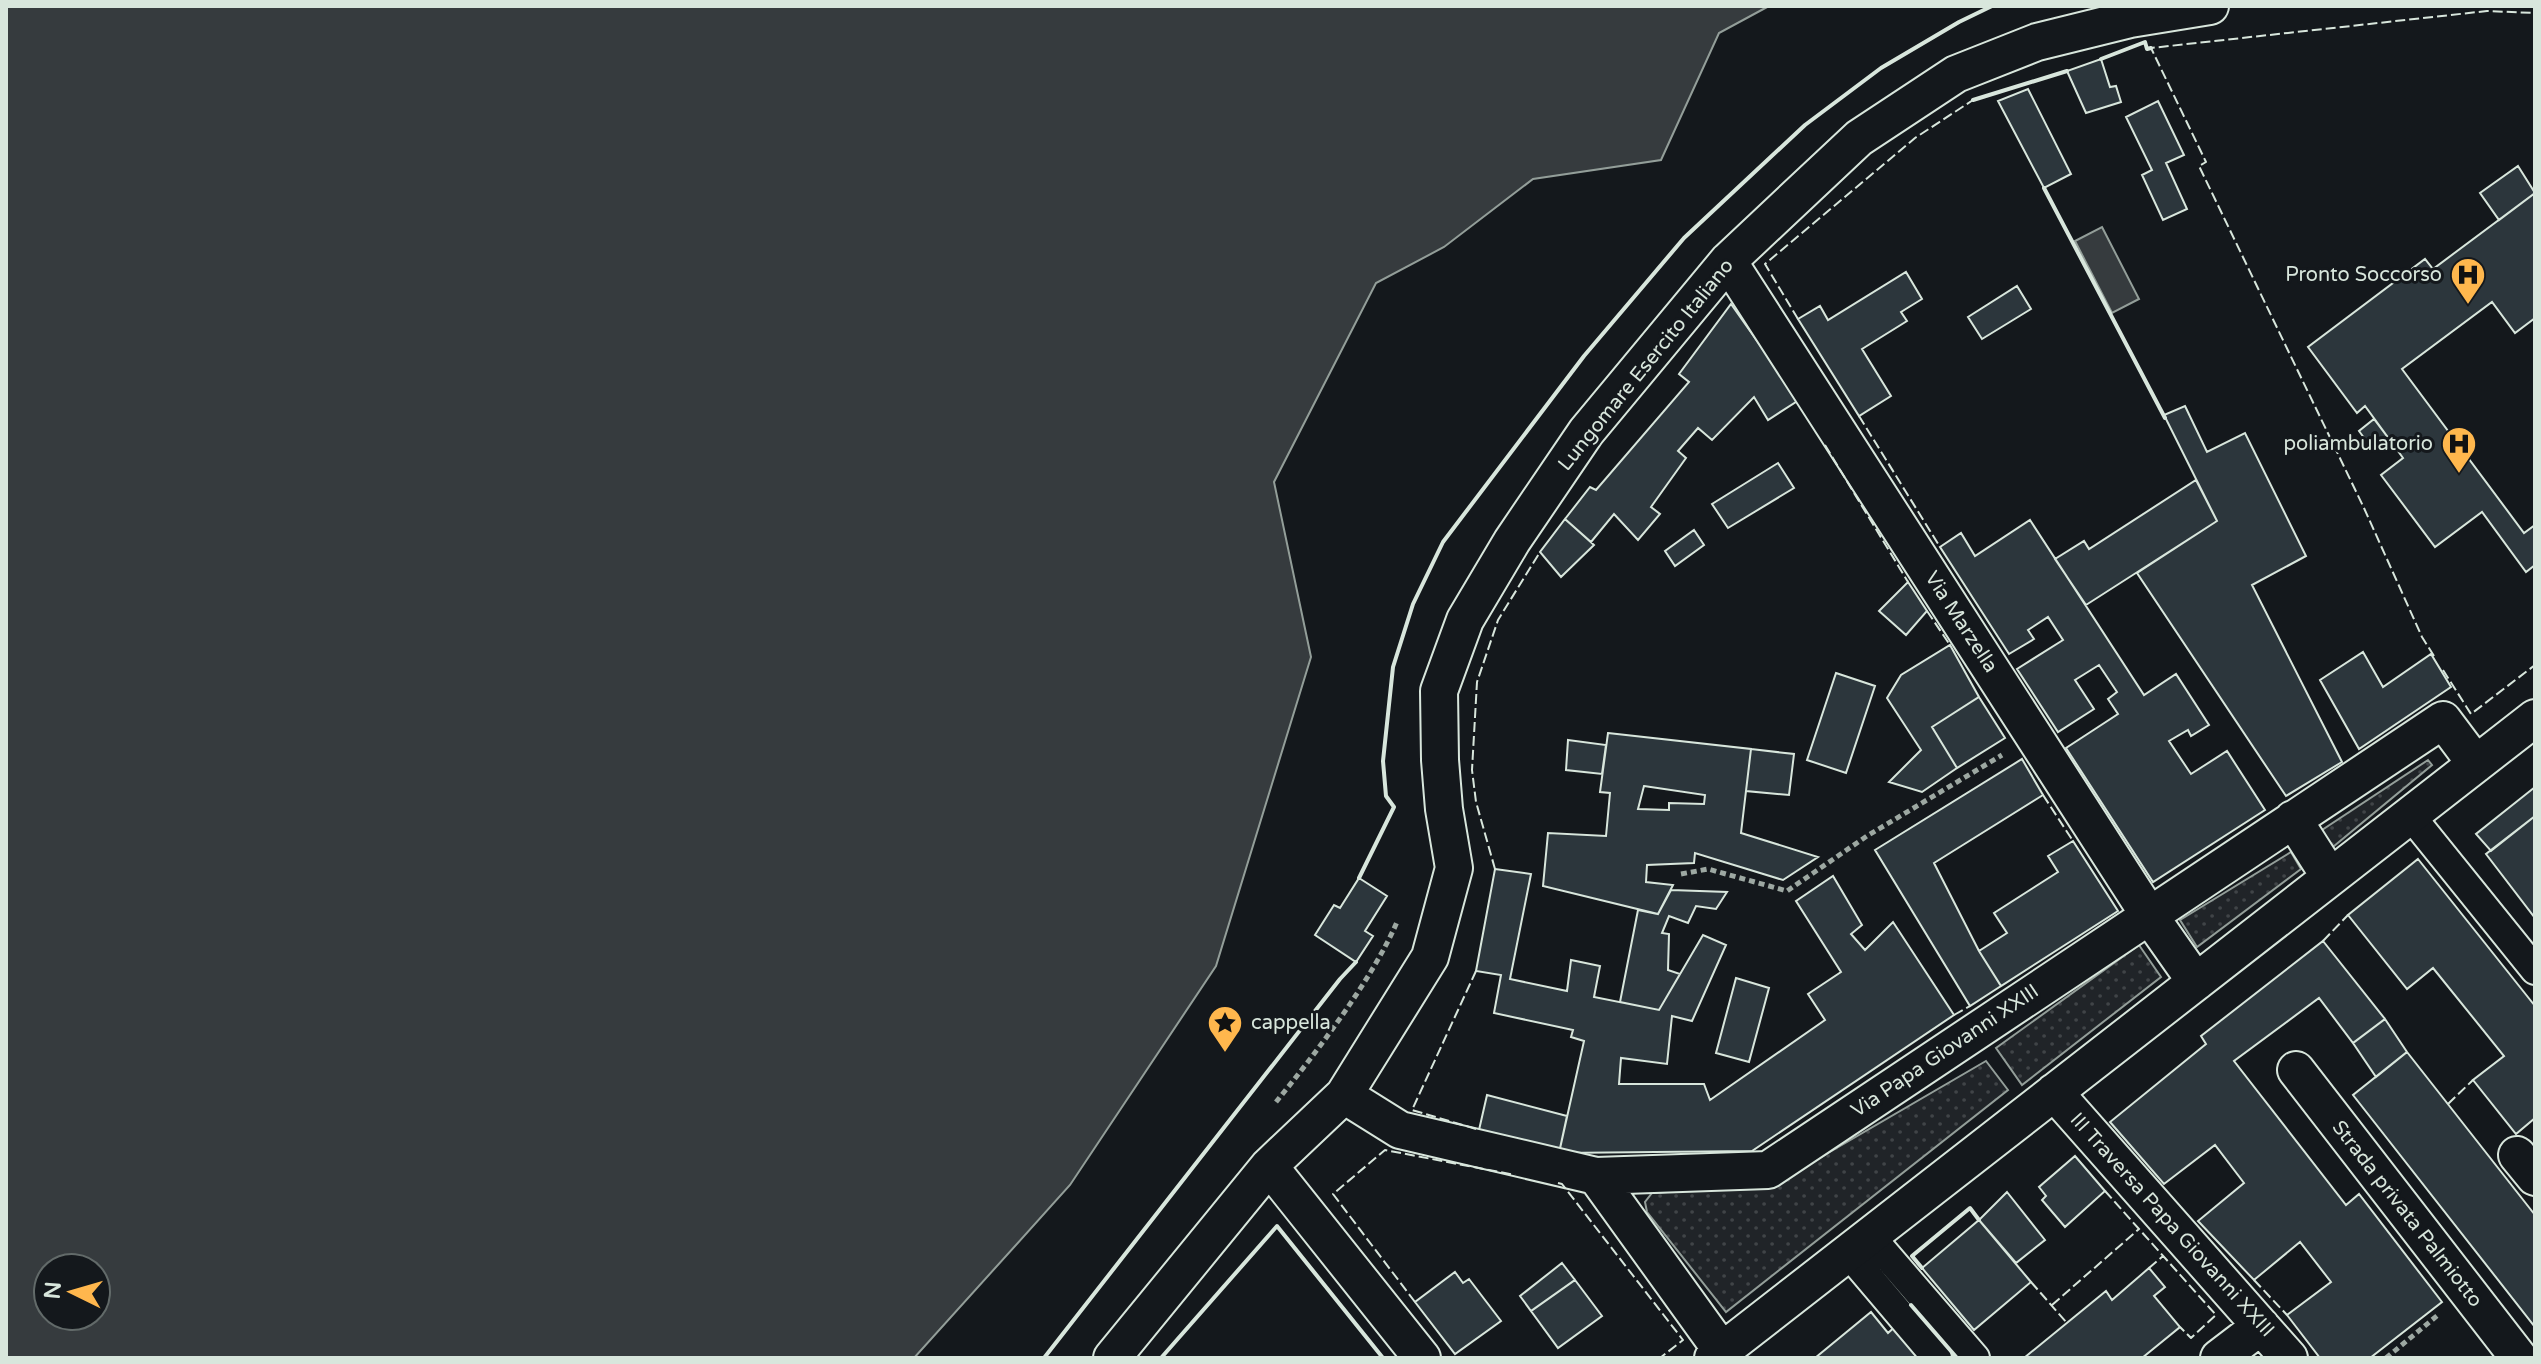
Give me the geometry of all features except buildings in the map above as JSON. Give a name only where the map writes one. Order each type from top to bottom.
[{"type":"street","name":"Lungomare Esercito Italiano","points":[[1112,1358],[1269,1166],[1344,1095],[1430,957],[1454,868],[1441,772],[1439,691],[1465,620],[1512,541],[1586,432],[1728,261],[1859,138],[1956,74],[2037,42],[2130,19],[2210,6]]},
{"type":"street","name":"Via Marzella","points":[[1728,261],[2149,915],[2196,982]]},
{"type":"street","points":[[1596,1176],[1717,1354],[2535,718]]},
{"type":"street","name":"Via Papa Giovanni XXIII","points":[[1344,1095],[1400,1130],[1596,1176],[1768,1170],[2443,720],[2476,764]]},
{"type":"street","points":[[2410,815],[2535,970]]},
{"type":"street","points":[[2293,819],[2330,877]]},
{"type":"street","name":"Strada privata Palmiotto","points":[[2296,1070],[2519,1358]]},
{"type":"street","name":"III Traversa Papa Giovanni XXIII","points":[[2054,1092],[2289,1358]]},
{"type":"street","points":[[1269,1166],[1422,1358]]},
{"type":"street","points":[[1859,1244],[1937,1358]]},
{"type":"street","points":[[1859,1244],[1975,1358]]},
{"type":"street","points":[[2219,1358],[2261,1326]]},
{"type":"path","points":[[1681,874],[1708,869],[1787,891],[1867,836],[2033,736]]},
{"type":"path","points":[[1268,1112],[1356,992],[1387,945],[1398,918]]},
{"type":"path","points":[[2386,1358],[2467,1291]]},
{"type":"shaded area","points":[[6,6],[1769,6],[1719,33],[1661,160],[1533,179],[1444,247],[1376,283],[1274,482],[1311,657],[1216,966],[1070,1185],[914,1358],[6,1358]]},
{"type":"shaded area","points":[[2102,227],[2139,299],[2112,313],[2075,241]]},
{"type":"shaded area","points":[[2428,760],[2432,765],[2328,851],[2316,834]]},
{"type":"shaded area","points":[[2291,852],[2301,869],[2197,947],[2180,920]]},
{"type":"shaded area","points":[[2139,945],[2161,977],[2022,1085],[1996,1048]]},
{"type":"shaded area","points":[[1986,1061],[2008,1090],[1726,1312],[1647,1212],[1645,1202],[1652,1193],[1773,1185]]},
{"type":"fence","points":[[2434,656],[2422,637],[2364,508],[2199,166],[2206,162],[2151,48],[2487,11],[2535,13]]},
{"type":"fence","points":[[1798,319],[1765,264],[1915,138],[1973,100]]},
{"type":"fence","points":[[1859,416],[1940,547]]},
{"type":"fence","points":[[1825,445],[1908,582]]},
{"type":"fence","points":[[1495,869],[1476,802],[1472,770],[1477,682],[1498,620],[1540,552]]},
{"type":"fence","points":[[1927,611],[1950,645]]},
{"type":"fence","points":[[2443,670],[2471,714],[2535,665]]},
{"type":"fence","points":[[2043,795],[2073,841]]},
{"type":"fence","points":[[2323,941],[2348,915]]},
{"type":"fence","points":[[1476,971],[1412,1110],[1476,1129]]},
{"type":"fence","points":[[1954,1015],[1970,1006]]},
{"type":"fence","points":[[2448,1104],[2473,1080]]},
{"type":"fence","points":[[1415,1302],[1333,1194],[1385,1150],[1515,1175]]},
{"type":"fence","points":[[1558,1183],[1562,1184],[1683,1340],[1660,1358]]},
{"type":"fence","points":[[2105,1191],[2216,1315],[2191,1338],[2180,1327]]},
{"type":"fence","points":[[2052,1305],[2139,1229]]},
{"type":"fence","points":[[2149,1268],[2163,1256]]},
{"type":"fence","points":[[2254,1280],[2287,1315]]},
{"type":"fence","points":[[2031,1282],[2067,1323]]},
{"type":"wall","points":[[1359,878],[1394,807],[1386,796],[1383,761],[1393,667],[1413,604],[1443,542],[1584,356],[1684,238],[1805,125],[1881,68],[1992,6]]},
{"type":"wall","points":[[2101,59],[2145,42],[2147,49],[2151,48]]},
{"type":"wall","points":[[1973,100],[2067,71]]},
{"type":"wall","points":[[2044,188],[2165,418]]},
{"type":"wall","points":[[1044,1358],[1356,962]]},
{"type":"wall","points":[[1922,1268],[1912,1256],[1970,1208],[1979,1220]]},
{"type":"wall","points":[[1161,1358],[1277,1226],[1383,1358]]},
{"type":"wall","points":[[1911,1305],[1957,1358]]},
{"type":"place","name":"Pronto Soccorso","points":[[2468,306]]},
{"type":"place","name":"poliambulatorio","points":[[2459,475]]},
{"type":"place","name":"cappella","points":[[1225,1054]]}]
